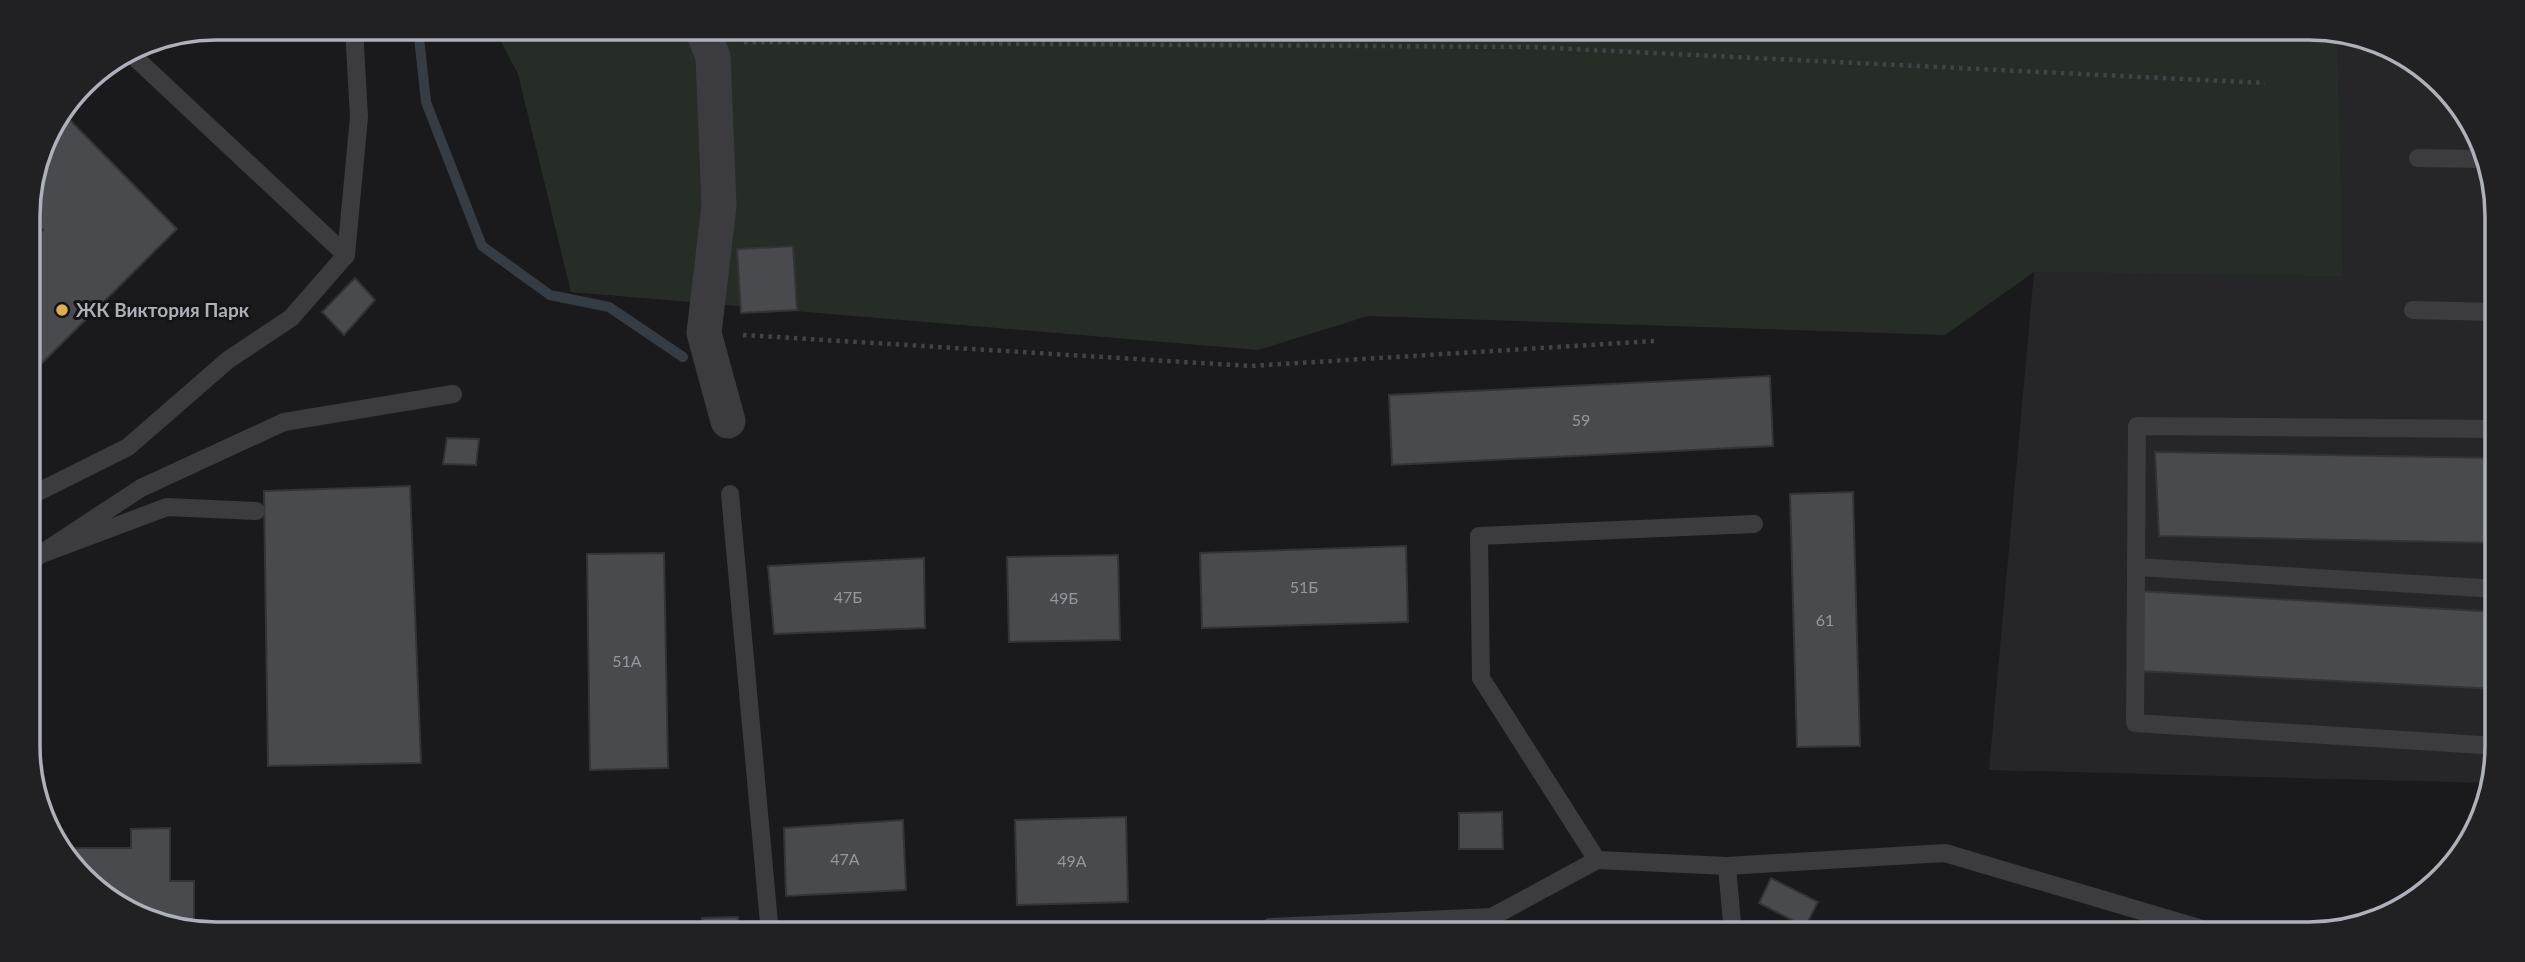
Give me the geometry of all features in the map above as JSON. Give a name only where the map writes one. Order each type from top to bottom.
[{"type":"street","points":[[707,41],[713,57],[719,206],[704,333],[728,421]]},
{"type":"lane","points":[[40,491],[128,447],[228,360],[291,318],[346,255],[359,117],[355,41]]},
{"type":"lane","points":[[137,60],[346,255]]},
{"type":"lane","points":[[2418,158],[2475,159]]},
{"type":"lane","points":[[2413,310],[2485,312]]},
{"type":"lane","points":[[40,556],[141,488],[284,422],[453,394]]},
{"type":"lane","points":[[2485,429],[2137,426],[2135,723],[2485,745]]},
{"type":"lane","points":[[730,494],[769,922]]},
{"type":"lane","points":[[40,558],[167,507],[256,511]]},
{"type":"lane","points":[[1597,860],[1481,678],[1479,536],[1754,524]]},
{"type":"lane","points":[[2136,567],[2485,588]]},
{"type":"lane","points":[[1382,921],[1492,916],[1597,860],[1727,866],[1945,853],[2175,921]]},
{"type":"lane","points":[[1727,866],[1732,921]]},
{"type":"path","points":[[1090,41],[1532,47],[2265,83]]},
{"type":"path","points":[[704,333],[1250,366],[1654,341]]},
{"type":"shaded area","points":[[501,41],[2320,41],[2337,43],[2343,276],[2034,272],[1945,335],[1368,316],[1258,350],[571,292],[518,74]]},
{"type":"shaded area","points":[[2337,43],[2386,58],[2425,84],[2455,119],[2467,139],[2479,171],[2485,217],[2485,745],[2480,783],[1989,770],[2034,272],[2342,275]]},
{"type":"building","name":"ЖК Виктория Парк","points":[[70,120],[177,229],[41,364],[41,232],[41,205],[44,182],[54,149]]},
{"type":"building","points":[[793,246],[797,310],[741,313],[737,249]]},
{"type":"building","points":[[355,278],[375,300],[344,335],[322,312]]},
{"type":"building","points":[[1770,376],[1773,446],[1392,465],[1389,395]]},
{"type":"building","points":[[447,438],[479,439],[476,465],[443,464]]},
{"type":"building","points":[[2155,452],[2485,458],[2485,543],[2159,536]]},
{"type":"building","points":[[410,486],[421,763],[268,766],[264,491]]},
{"type":"building","points":[[1853,492],[1860,746],[1797,747],[1790,494]]},
{"type":"building","points":[[1406,546],[1408,622],[1202,628],[1200,553]]},
{"type":"building","points":[[664,553],[668,768],[590,770],[587,554]]},
{"type":"building","points":[[1118,555],[1120,640],[1009,642],[1007,557]]},
{"type":"building","points":[[924,558],[925,628],[774,634],[768,566]]},
{"type":"building","points":[[2141,591],[2485,611],[2485,688],[2139,671]]},
{"type":"building","points":[[1502,812],[1503,849],[1459,849],[1459,813]]},
{"type":"building","points":[[1126,817],[1128,902],[1017,905],[1015,820]]},
{"type":"building","points":[[903,820],[906,890],[786,896],[784,828]]},
{"type":"building","points":[[170,828],[170,881],[194,881],[194,920],[139,904],[100,878],[74,848],[131,848],[131,829]]},
{"type":"building","points":[[1771,878],[1818,902],[1808,921],[1794,921],[1759,903]]},
{"type":"building","points":[[738,917],[738,922],[702,922],[702,918]]},
{"type":"waterway","points":[[419,41],[426,102],[482,246],[550,295],[609,307],[683,357]]},
{"type":"place","name":"ЖК Виктория Парк","points":[[62,310]]}]
